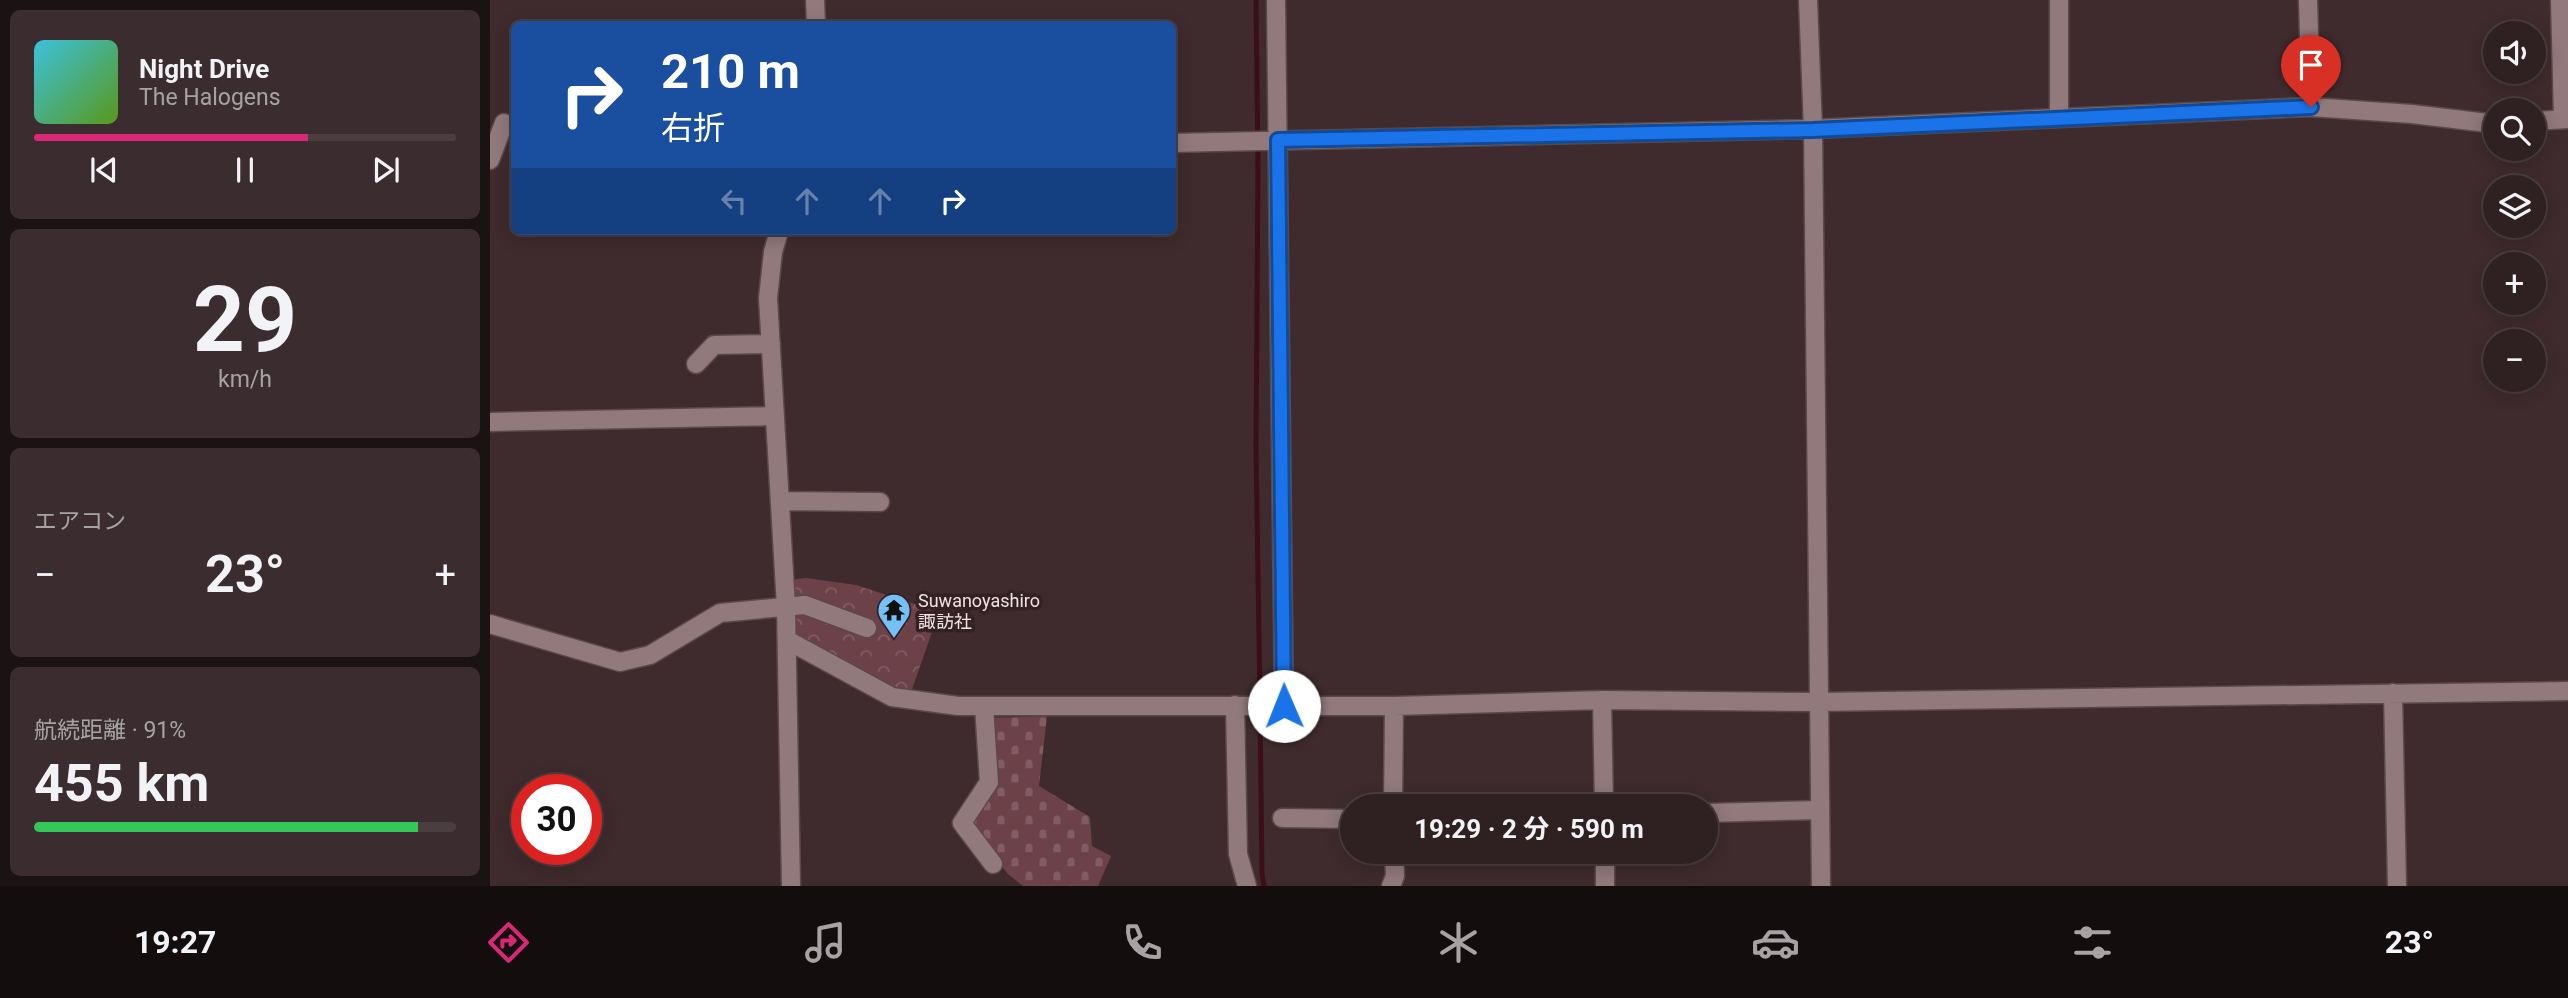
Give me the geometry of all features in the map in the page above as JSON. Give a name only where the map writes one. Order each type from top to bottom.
[{"type":"street","points":[[815,0],[816,21]]},
{"type":"street","points":[[1276,0],[1280,705]]},
{"type":"street","points":[[1808,0],[1813,130],[1821,886]]},
{"type":"street","points":[[2059,0],[2060,118]]},
{"type":"street","points":[[2308,0],[2311,107]]},
{"type":"street","points":[[2546,120],[2566,119],[2560,0]]},
{"type":"street","points":[[1176,143],[1813,130],[2311,107],[2483,122]]},
{"type":"street","points":[[490,160],[503,122]]},
{"type":"street","points":[[778,235],[773,252],[768,298],[786,607],[790,886]]},
{"type":"street","points":[[696,364],[714,345],[771,344]]},
{"type":"street","points":[[490,422],[775,416]]},
{"type":"street","points":[[780,501],[880,502]]},
{"type":"street","points":[[490,624],[620,662],[650,655],[720,613],[805,605],[867,628]]},
{"type":"street","points":[[787,640],[892,697],[958,706],[1394,706],[1602,700],[1818,702],[2568,691]]},
{"type":"street","points":[[2393,693],[2397,885]]},
{"type":"street","points":[[1602,700],[1604,794]]},
{"type":"street","points":[[984,705],[989,782],[962,823],[993,864]]},
{"type":"street","points":[[1235,705],[1238,854],[1247,886]]},
{"type":"street","points":[[1393,794],[1394,706]]},
{"type":"street","points":[[1718,813],[1820,810]]},
{"type":"street","points":[[1282,818],[1340,819]]},
{"type":"street","points":[[1391,886],[1395,876],[1394,864]]},
{"type":"street","points":[[1605,864],[1605,886]]},
{"type":"green space","points":[[806,578],[856,585],[939,612],[910,695],[893,692],[790,638],[788,580]]},
{"type":"green space","points":[[1047,716],[1039,786],[1090,817],[1092,846],[1111,856],[1098,886],[1023,886],[1008,874],[967,823],[994,784],[990,718]]},
{"type":"waterway","points":[[1256,0],[1256,449],[1260,701]]},
{"type":"waterway","points":[[1260,711],[1264,886]]},
{"type":"place","name":"Suwanoyashiro 諏訪社","points":[[894,640]]},
{"type":"route","points":[[1284,706],[1278,140],[1813,130],[2311,107]]}]
